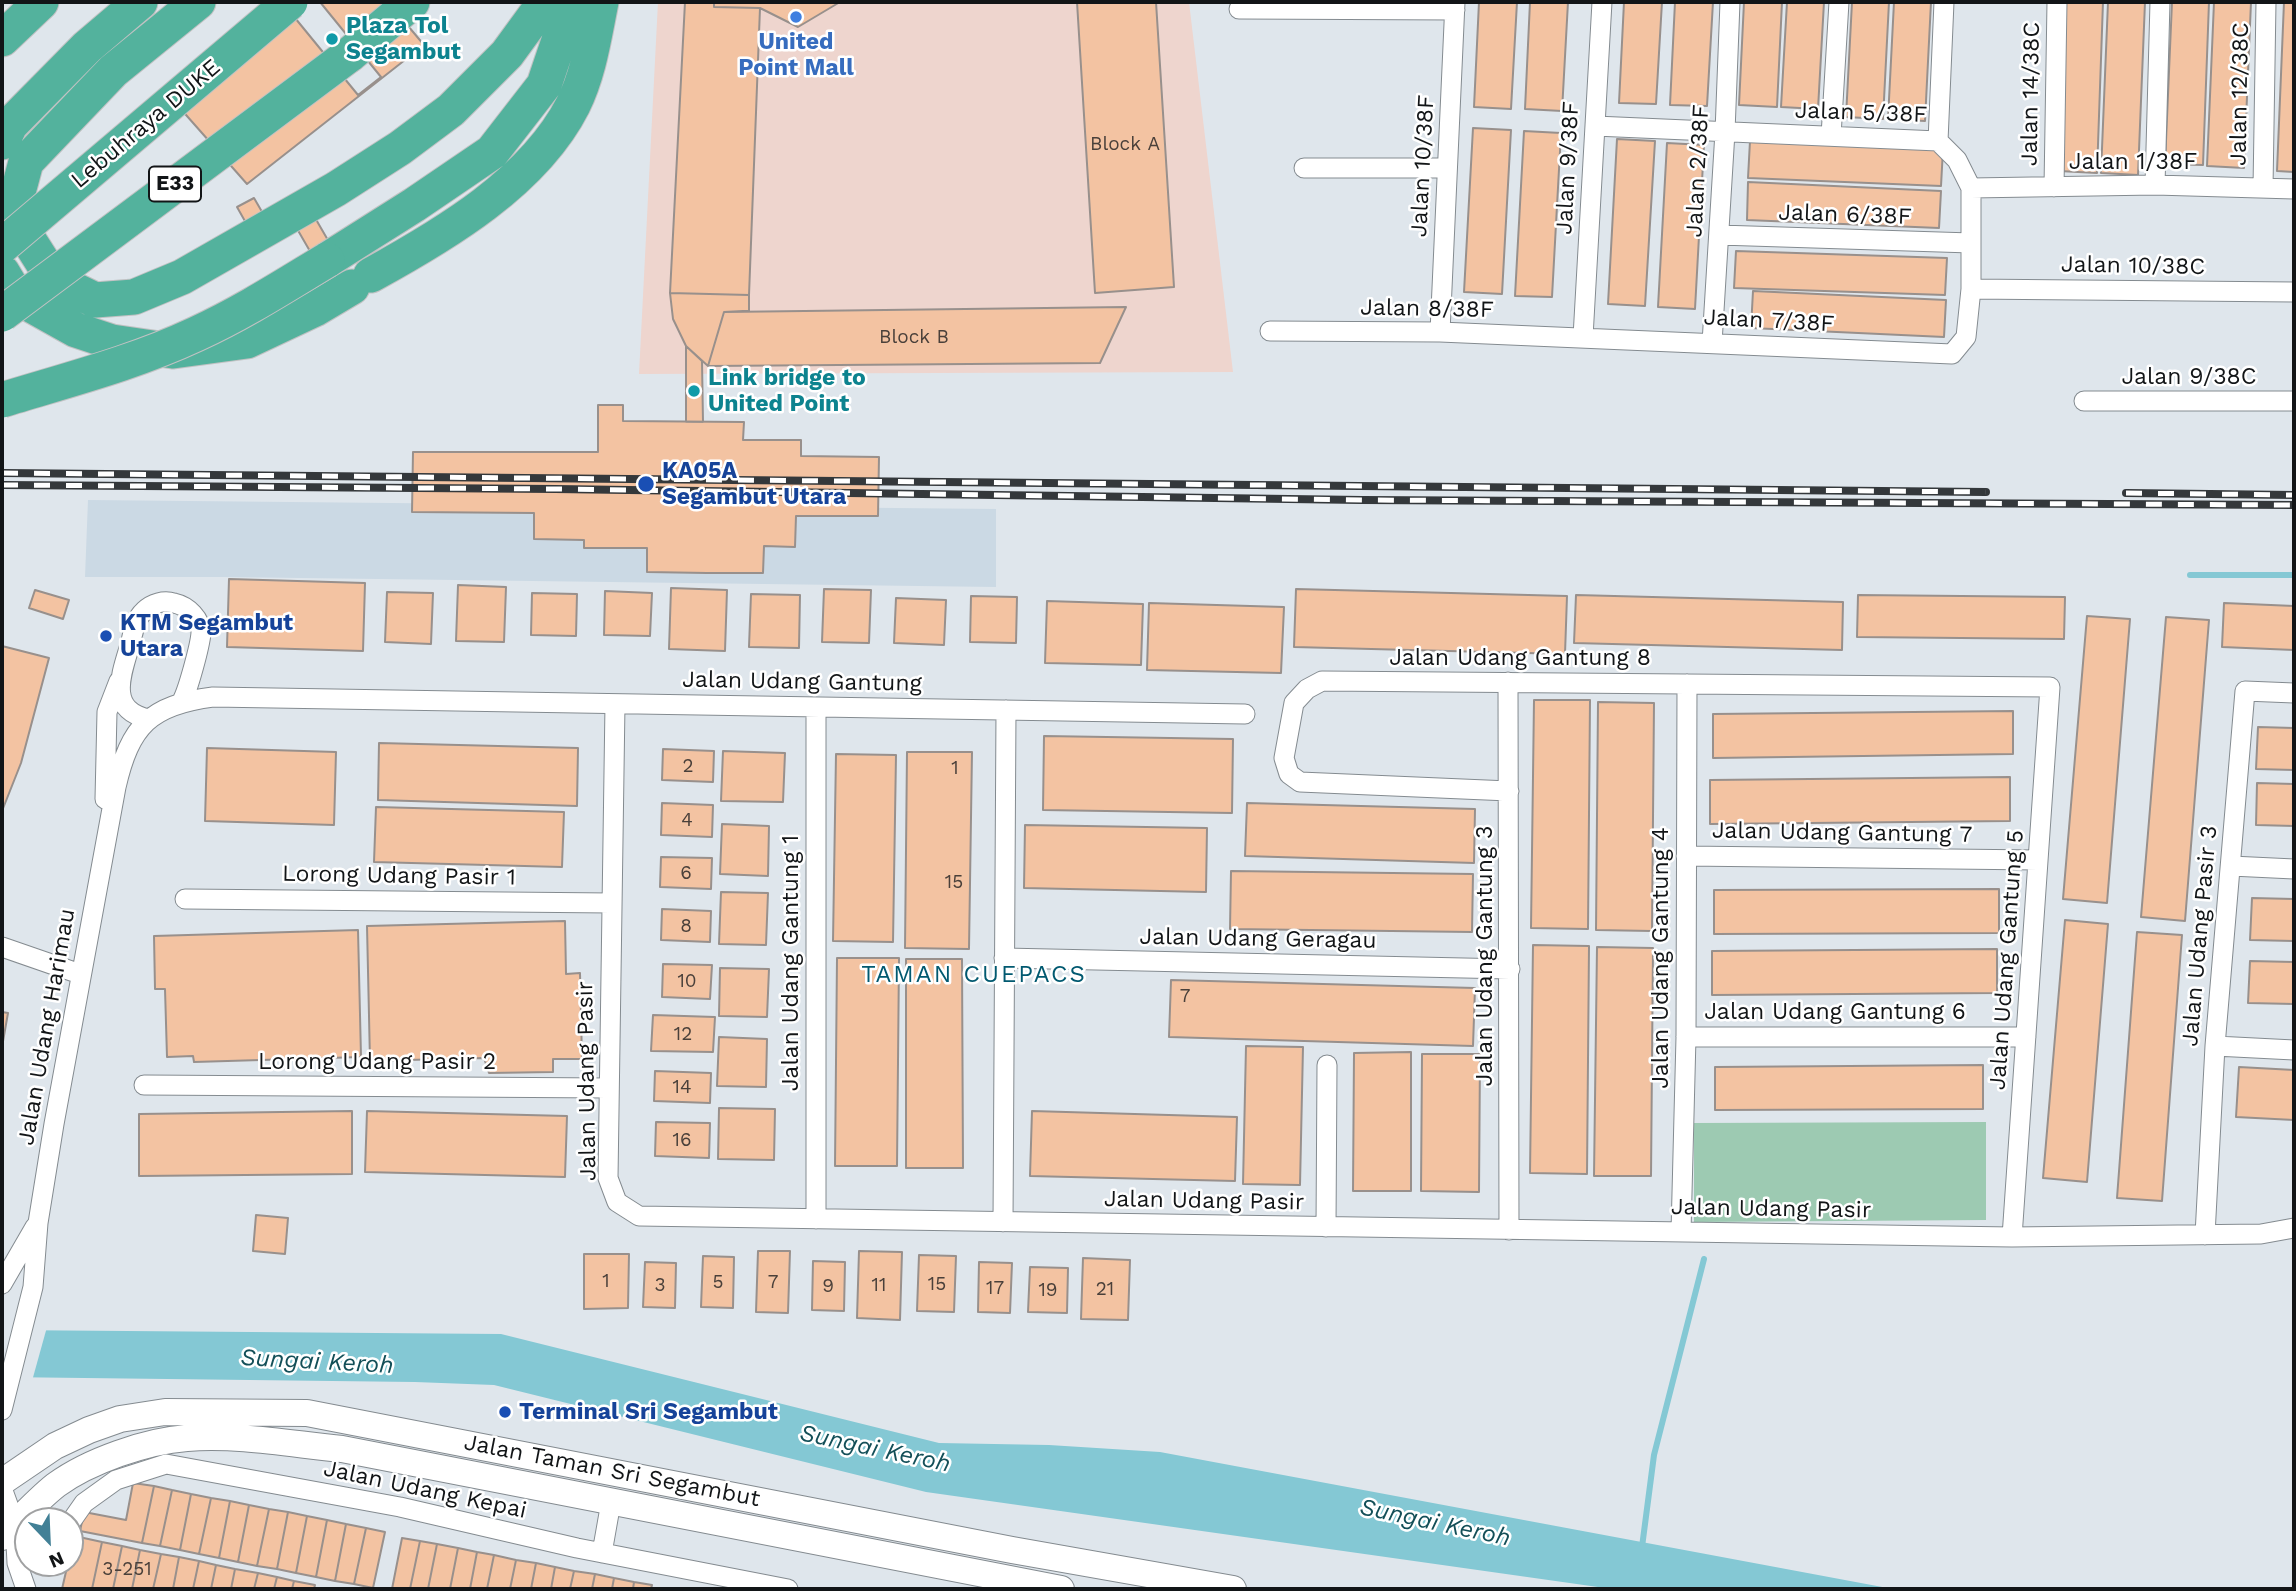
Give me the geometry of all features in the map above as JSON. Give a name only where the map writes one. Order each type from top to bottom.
[{"type":"highway","points":[[2,39],[41,2]]},
{"type":"highway","points":[[2,142],[10,125],[88,47],[139,2]]},
{"type":"highway","points":[[198,2],[113,71],[26,162],[17,196],[21,228],[54,280],[95,300],[134,297],[182,276],[336,189],[400,148],[451,110],[507,54],[545,2]]},
{"type":"highway","name":"Lebuhraya DUKE","points":[[2,246],[290,2]]},
{"type":"highway","name":"E33","points":[[2,314],[349,55],[412,2]]},
{"type":"highway","points":[[2,400],[109,368],[194,335],[240,313],[414,205],[492,152],[544,85],[572,2]]},
{"type":"highway","points":[[2,272],[18,297],[76,330],[112,342],[173,351],[247,341],[316,309],[408,255],[498,194],[527,168],[551,142],[574,104],[588,66],[601,2]]},
{"type":"street","name":"Jalan 9/38F","points":[[1583,337],[1602,2]]},
{"type":"street","name":"Jalan 2/38F","points":[[1712,343],[1730,2]]},
{"type":"street","points":[[1831,136],[1839,2]]},
{"type":"street","points":[[1938,141],[1944,2]]},
{"type":"street","name":"Jalan 14/38C","points":[[2054,187],[2057,2]]},
{"type":"street","points":[[2155,185],[2160,2]]},
{"type":"street","name":"Jalan 12/38C","points":[[2263,188],[2266,2]]},
{"type":"street","points":[[1239,9],[1455,6]]},
{"type":"street","name":"Jalan 10/38F","points":[[1440,332],[1455,6]]},
{"type":"street","name":"Jalan 5/38F","points":[[1594,126],[1938,141],[1956,160],[1971,188]]},
{"type":"street","points":[[1304,169],[1447,168]]},
{"type":"street","name":"Jalan 1/38F","points":[[1971,188],[2155,185],[2294,189]]},
{"type":"street","points":[[1971,188],[1971,289]]},
{"type":"street","name":"Jalan 6/38F","points":[[1719,235],[1970,243]]},
{"type":"street","name":"Jalan 7/38F","points":[[1583,337],[1952,354],[1966,337],[1971,289]]},
{"type":"street","name":"Jalan 10/38C","points":[[1971,289],[2294,292]]},
{"type":"street","name":"Jalan 8/38F","points":[[1270,331],[1440,332],[1583,337]]},
{"type":"street","name":"Jalan 9/38C","points":[[2084,401],[2294,401]]},
{"type":"street","points":[[149,719],[129,710],[122,701],[119,690],[137,619],[153,605],[174,603],[184,606],[198,622],[201,633],[182,701]]},
{"type":"street","name":"Jalan Udang Harimau","points":[[105,839],[107,712],[120,680]]},
{"type":"street","name":"Jalan Udang Gantung 8","points":[[1509,791],[1300,782],[1289,774],[1284,758],[1294,703],[1307,689],[1322,681],[2050,687]]},
{"type":"street","name":"Jalan Udang Gantung 3","points":[[1508,682],[1509,1230]]},
{"type":"street","name":"Jalan Udang Gantung 4","points":[[1681,1232],[1686,1037],[1687,684]]},
{"type":"street","name":"Jalan Udang Gantung 5","points":[[2012,1237],[2050,687]]},
{"type":"street","name":"Jalan Udang Pasir 3","points":[[2206,1235],[2215,1046],[2245,691],[2294,693]]},
{"type":"street","name":"Jalan Udang Harimau","points":[[2,1410],[33,1287],[38,1223],[105,839],[123,756],[132,738],[149,719],[182,701],[213,697],[358,699]]},
{"type":"street","name":"Jalan Udang Gantung","points":[[358,699],[1245,714]]},
{"type":"street","name":"Jalan Udang Pasir","points":[[615,704],[608,1178],[617,1202],[639,1216],[2012,1237],[2261,1234],[2294,1227]]},
{"type":"street","name":"Jalan Udang Gantung 1","points":[[816,707],[816,1219]]},
{"type":"street","points":[[1003,1222],[1006,710]]},
{"type":"street","name":"Jalan Udang Gantung 7","points":[[1686,856],[2038,860]]},
{"type":"street","points":[[2231,866],[2294,869]]},
{"type":"street","name":"Lorong Udang Pasir 1","points":[[185,899],[611,903]]},
{"type":"street","points":[[2,947],[80,974]]},
{"type":"street","name":"Jalan Udang Geragau","points":[[1004,958],[1510,969]]},
{"type":"street","name":"Jalan Udang Gantung 6","points":[[1686,1037],[2026,1037]]},
{"type":"street","points":[[2215,1046],[2294,1049]]},
{"type":"street","points":[[1326,1227],[1327,1065]]},
{"type":"street","name":"Lorong Udang Pasir 2","points":[[144,1086],[609,1088]]},
{"type":"street","name":"Jalan Udang Harimau","points":[[2,1283],[38,1223]]},
{"type":"street","name":"Jalan Taman Sri Segambut","points":[[2,1482],[55,1446],[120,1419],[176,1411],[307,1413],[1012,1550],[1233,1589]]},
{"type":"street","name":"Jalan Taman Sri Segambut","points":[[8,1530],[56,1485],[101,1460],[185,1438],[237,1438],[342,1449],[1061,1589]]},
{"type":"street","name":"Jalan Udang Kepai","points":[[81,1507],[116,1479],[166,1464],[400,1507],[602,1553],[788,1589]]},
{"type":"street","points":[[2,1488],[14,1552]]},
{"type":"street","points":[[602,1553],[611,1502]]},
{"type":"shaded area","points":[[658,2],[1189,2],[1233,372],[639,374]]},
{"type":"shaded area","points":[[88,500],[996,509],[996,587],[85,577]]},
{"type":"green space","points":[[1986,1122],[1986,1220],[1694,1222],[1694,1123]]},
{"type":"water","name":"Sungai Keroh","points":[[2,1330],[501,1334],[939,1443],[1049,1445],[1160,1452],[1893,1589],[1612,1589],[926,1492],[494,1385],[2,1377]]},
{"type":"pier","points":[[2,1326],[47,1327],[32,1381],[2,1380]]},
{"type":"building","points":[[269,2],[388,2],[424,45],[247,184],[164,90]]},
{"type":"building","name":"Plaza Tol Segambut","points":[[282,2],[320,2],[381,77],[358,95]]},
{"type":"building","points":[[685,2],[714,2],[714,7],[760,8],[749,295],[670,293]]},
{"type":"building","name":"United Point Mall","points":[[714,2],[840,2],[798,27],[760,8],[714,7]]},
{"type":"building","points":[[1077,2],[1156,2],[1174,287],[1095,293]]},
{"type":"building","points":[[1479,2],[1517,2],[1511,109],[1474,107]]},
{"type":"building","points":[[1530,2],[1568,2],[1562,111],[1525,109]]},
{"type":"building","points":[[1624,2],[1662,2],[1656,104],[1619,103]]},
{"type":"building","points":[[1675,2],[1713,2],[1707,106],[1670,105]]},
{"type":"building","points":[[1744,2],[1782,2],[1777,107],[1739,105]]},
{"type":"building","points":[[1787,2],[1824,2],[1818,109],[1781,107]]},
{"type":"building","points":[[1852,2],[1889,2],[1883,119],[1846,117]]},
{"type":"building","points":[[1894,2],[1931,2],[1925,121],[1888,119]]},
{"type":"building","points":[[2066,2],[2103,2],[2097,173],[2059,171]]},
{"type":"building","points":[[2108,2],[2145,2],[2138,175],[2101,173]]},
{"type":"building","points":[[2172,2],[2209,2],[2203,165],[2165,164]]},
{"type":"building","points":[[2214,2],[2251,2],[2244,168],[2207,166]]},
{"type":"building","points":[[2284,2],[2294,2],[2294,172],[2277,171]]},
{"type":"building","points":[[1473,128],[1511,130],[1502,294],[1464,292]]},
{"type":"building","points":[[1524,131],[1561,133],[1552,297],[1515,296]]},
{"type":"building","points":[[1617,139],[1655,141],[1645,306],[1608,304]]},
{"type":"building","points":[[1750,141],[1943,149],[1941,186],[1748,178]]},
{"type":"building","points":[[1667,143],[1704,145],[1695,309],[1658,307]]},
{"type":"building","points":[[1748,182],[1941,191],[1939,228],[1747,220]]},
{"type":"building","points":[[254,198],[276,236],[259,246],[237,207]]},
{"type":"building","points":[[314,216],[351,280],[333,291],[296,227]]},
{"type":"building","points":[[1736,251],[1947,258],[1945,295],[1734,288]]},
{"type":"building","points":[[1753,291],[1946,300],[1944,337],[1751,328]]},
{"type":"building","points":[[670,293],[749,295],[749,311],[724,312],[708,366],[686,346],[673,319]]},
{"type":"building","points":[[1126,307],[1100,363],[708,366],[724,312]]},
{"type":"building","name":"Link bridge to United Point","points":[[686,346],[702,361],[703,422],[686,422]]},
{"type":"building","name":"KA05A Segambut Utara","points":[[598,405],[623,405],[623,421],[744,422],[743,440],[801,440],[801,456],[879,457],[878,516],[796,516],[795,547],[764,546],[763,573],[707,573],[647,572],[647,548],[584,548],[584,540],[534,539],[534,513],[412,512],[413,452],[598,452]]},
{"type":"building","points":[[229,579],[365,583],[363,651],[227,647]]},
{"type":"building","points":[[458,585],[506,587],[504,642],[456,641]]},
{"type":"building","points":[[671,588],[727,590],[725,651],[669,649]]},
{"type":"building","points":[[824,589],[871,590],[869,643],[822,642]]},
{"type":"building","points":[[1296,589],[1567,596],[1565,654],[1294,647]]},
{"type":"building","points":[[35,590],[69,600],[63,619],[29,608]]},
{"type":"building","points":[[605,591],[652,593],[650,636],[604,635]]},
{"type":"building","points":[[387,592],[433,593],[431,644],[385,642]]},
{"type":"building","points":[[532,593],[577,594],[576,636],[531,635]]},
{"type":"building","points":[[751,594],[800,595],[799,648],[749,647]]},
{"type":"building","points":[[1576,595],[1843,602],[1842,650],[1574,643]]},
{"type":"building","points":[[1858,595],[2065,597],[2064,639],[1857,637]]},
{"type":"building","points":[[971,596],[1017,597],[1016,643],[970,642]]},
{"type":"building","points":[[896,598],[946,600],[944,645],[894,643]]},
{"type":"building","points":[[1047,601],[1143,604],[1141,665],[1045,663]]},
{"type":"building","points":[[1149,603],[1284,607],[1281,673],[1147,670]]},
{"type":"building","points":[[2224,603],[2294,606],[2294,650],[2222,647]]},
{"type":"building","points":[[2087,616],[2130,619],[2107,903],[2063,899]]},
{"type":"building","points":[[2166,617],[2209,620],[2185,921],[2141,917]]},
{"type":"building","points":[[2,646],[49,658],[21,763],[2,811]]},
{"type":"building","points":[[1534,700],[1590,700],[1588,929],[1531,928]]},
{"type":"building","points":[[1598,702],[1654,703],[1652,931],[1596,930]]},
{"type":"building","points":[[2013,711],[2013,754],[1713,758],[1713,714]]},
{"type":"building","points":[[2258,727],[2294,728],[2294,770],[2256,769]]},
{"type":"building","points":[[1044,736],[1233,739],[1232,813],[1043,810]]},
{"type":"building","points":[[379,743],[578,748],[577,806],[378,800]]},
{"type":"building","points":[[207,748],[336,752],[334,825],[205,821]]},
{"type":"building","points":[[663,749],[714,751],[713,782],[662,780]]},
{"type":"building","points":[[723,751],[785,753],[783,802],[721,801]]},
{"type":"building","points":[[907,752],[972,752],[969,949],[905,948]]},
{"type":"building","points":[[836,754],[896,755],[893,942],[833,941]]},
{"type":"building","points":[[2010,777],[2010,821],[1710,824],[1710,780]]},
{"type":"building","points":[[2257,783],[2294,784],[2294,826],[2256,825]]},
{"type":"building","points":[[662,803],[713,805],[712,837],[661,835]]},
{"type":"building","points":[[1247,803],[1475,809],[1474,863],[1245,856]]},
{"type":"building","points":[[376,807],[564,812],[562,867],[374,862]]},
{"type":"building","points":[[722,824],[769,826],[768,876],[720,874]]},
{"type":"building","points":[[1025,825],[1207,828],[1206,892],[1024,888]]},
{"type":"building","points":[[661,857],[712,858],[711,889],[660,887]]},
{"type":"building","points":[[1231,871],[1473,874],[1472,932],[1230,929]]},
{"type":"building","points":[[1999,889],[1999,933],[1714,934],[1714,890]]},
{"type":"building","points":[[721,892],[768,893],[766,945],[719,944]]},
{"type":"building","points":[[2252,898],[2294,899],[2294,941],[2250,940]]},
{"type":"building","points":[[662,909],[711,911],[710,942],[661,940]]},
{"type":"building","points":[[2065,920],[2108,924],[2087,1182],[2043,1178]]},
{"type":"building","points":[[565,921],[566,974],[580,973],[582,1059],[553,1059],[553,1072],[489,1073],[484,1058],[370,1061],[367,926]]},
{"type":"building","points":[[358,930],[361,1057],[194,1062],[193,1056],[167,1057],[165,989],[155,989],[154,936]]},
{"type":"building","points":[[2137,932],[2182,935],[2162,1201],[2117,1198]]},
{"type":"building","points":[[1533,945],[1589,946],[1587,1174],[1530,1173]]},
{"type":"building","points":[[1597,947],[1653,948],[1651,1176],[1594,1176]]},
{"type":"building","points":[[1997,949],[1997,993],[1712,995],[1712,951]]},
{"type":"building","points":[[837,958],[899,958],[897,1166],[835,1166]]},
{"type":"building","points":[[906,959],[962,959],[963,1168],[906,1168]]},
{"type":"building","points":[[2250,961],[2294,962],[2294,1004],[2248,1003]]},
{"type":"building","points":[[663,964],[712,965],[710,999],[662,997]]},
{"type":"building","points":[[720,968],[769,969],[767,1017],[719,1016]]},
{"type":"building","points":[[1171,980],[1475,988],[1473,1046],[1169,1037]]},
{"type":"building","points":[[2,1012],[8,1013],[2,1047]]},
{"type":"building","points":[[653,1015],[715,1017],[713,1052],[651,1051]]},
{"type":"building","points":[[719,1037],[767,1039],[766,1087],[717,1086]]},
{"type":"building","points":[[1246,1046],[1303,1047],[1300,1185],[1243,1184]]},
{"type":"building","points":[[1411,1052],[1411,1191],[1353,1191],[1354,1053]]},
{"type":"building","points":[[1422,1054],[1480,1054],[1479,1192],[1421,1191]]},
{"type":"building","points":[[1983,1065],[1983,1109],[1715,1110],[1715,1067]]},
{"type":"building","points":[[2239,1067],[2294,1070],[2294,1120],[2236,1117]]},
{"type":"building","points":[[655,1071],[711,1073],[710,1103],[654,1101]]},
{"type":"building","points":[[719,1108],[775,1109],[774,1160],[718,1159]]},
{"type":"building","points":[[352,1111],[352,1174],[139,1176],[139,1114]]},
{"type":"building","points":[[367,1111],[567,1116],[565,1177],[365,1172]]},
{"type":"building","points":[[1032,1111],[1237,1117],[1235,1181],[1030,1176]]},
{"type":"building","points":[[656,1122],[710,1123],[709,1158],[655,1156]]},
{"type":"building","points":[[256,1215],[288,1218],[285,1254],[253,1251]]},
{"type":"building","points":[[758,1251],[790,1251],[788,1313],[756,1312]]},
{"type":"building","points":[[859,1251],[902,1252],[900,1320],[857,1318]]},
{"type":"building","points":[[584,1254],[629,1254],[628,1308],[584,1309]]},
{"type":"building","points":[[919,1255],[956,1256],[954,1312],[917,1311]]},
{"type":"building","points":[[703,1256],[734,1257],[733,1308],[701,1307]]},
{"type":"building","points":[[1083,1258],[1130,1260],[1128,1320],[1081,1319]]},
{"type":"building","points":[[813,1261],[845,1262],[844,1311],[812,1310]]},
{"type":"building","points":[[645,1262],[676,1263],[675,1308],[643,1307]]},
{"type":"building","points":[[979,1262],[1012,1263],[1010,1313],[978,1312]]},
{"type":"building","points":[[1030,1267],[1068,1268],[1067,1313],[1028,1312]]},
{"type":"building","points":[[133,1483],[154,1486],[142,1543],[84,1532],[84,1512],[126,1520]]},
{"type":"building","points":[[154,1486],[172,1490],[160,1546],[142,1543]]},
{"type":"building","points":[[172,1490],[191,1494],[180,1550],[160,1546]]},
{"type":"building","points":[[191,1494],[211,1498],[199,1554],[180,1550]]},
{"type":"building","points":[[211,1498],[230,1501],[219,1558],[199,1554]]},
{"type":"building","points":[[230,1501],[249,1505],[238,1562],[219,1558]]},
{"type":"building","points":[[249,1505],[269,1509],[257,1566],[238,1562]]},
{"type":"building","points":[[269,1509],[288,1512],[277,1569],[257,1566]]},
{"type":"building","points":[[288,1512],[307,1516],[296,1573],[277,1569]]},
{"type":"building","points":[[307,1516],[327,1520],[316,1577],[296,1573]]},
{"type":"building","points":[[327,1520],[346,1524],[335,1581],[316,1577]]},
{"type":"building","points":[[346,1524],[366,1528],[354,1584],[335,1581]]},
{"type":"building","points":[[366,1528],[385,1532],[373,1588],[354,1584]]},
{"type":"building","points":[[84,1538],[102,1542],[92,1589],[62,1589],[65,1577],[84,1577]]},
{"type":"building","points":[[402,1538],[420,1541],[410,1589],[392,1589]]},
{"type":"building","points":[[420,1541],[437,1544],[428,1589],[410,1589]]},
{"type":"building","points":[[102,1542],[122,1546],[113,1589],[92,1589]]},
{"type":"building","points":[[437,1544],[458,1548],[450,1589],[428,1589]]},
{"type":"building","points":[[122,1546],[140,1550],[132,1589],[113,1589]]},
{"type":"building","points":[[458,1548],[477,1552],[470,1589],[450,1589]]},
{"type":"building","points":[[140,1550],[161,1554],[153,1589],[132,1589]]},
{"type":"building","points":[[477,1552],[494,1555],[487,1589],[470,1589]]},
{"type":"building","points":[[161,1554],[179,1557],[173,1589],[153,1589]]},
{"type":"building","points":[[494,1555],[516,1560],[510,1589],[487,1589]]},
{"type":"building","points":[[179,1557],[199,1561],[193,1589],[173,1589]]},
{"type":"building","points":[[516,1560],[536,1563],[531,1589],[510,1589]]},
{"type":"building","points":[[199,1561],[216,1565],[211,1589],[193,1589]]},
{"type":"building","points":[[536,1563],[555,1567],[551,1589],[531,1589]]},
{"type":"building","points":[[216,1565],[235,1569],[231,1589],[211,1589]]},
{"type":"building","points":[[555,1567],[574,1571],[570,1589],[551,1589]]},
{"type":"building","points":[[235,1569],[258,1573],[254,1589],[231,1589]]},
{"type":"building","points":[[574,1571],[595,1574],[592,1589],[570,1589]]},
{"type":"building","points":[[258,1573],[277,1577],[274,1589],[254,1589]]},
{"type":"building","points":[[595,1574],[614,1578],[612,1589],[592,1589]]},
{"type":"building","points":[[277,1577],[294,1581],[292,1589],[274,1589]]},
{"type":"building","points":[[614,1578],[634,1582],[633,1589],[612,1589]]},
{"type":"building","points":[[294,1581],[315,1585],[314,1589],[292,1589]]},
{"type":"building","points":[[634,1582],[652,1585],[651,1589],[633,1589]]},
{"type":"waterway","points":[[2190,575],[2294,575]]},
{"type":"waterway","points":[[1642,1547],[1654,1455],[1704,1259]]},
{"type":"railway","points":[[2,473],[1986,492]]},
{"type":"railway","points":[[2,485],[1362,500],[2294,505]]},
{"type":"railway","points":[[2126,493],[2294,495]]},
{"type":"place","name":"United Point Mall","points":[[796,17]]},
{"type":"place","name":"Plaza Tol Segambut","points":[[332,39]]},
{"type":"place","name":"Link bridge to United Point","points":[[694,391]]},
{"type":"place","name":"KA05A Segambut Utara","points":[[646,484]]},
{"type":"place","name":"KTM Segambut Utara","points":[[106,636]]},
{"type":"place","name":"Terminal Sri Segambut","points":[[505,1412]]},
{"type":"district","name":"TAMAN CUEPACS","points":[[974,975]]}]
